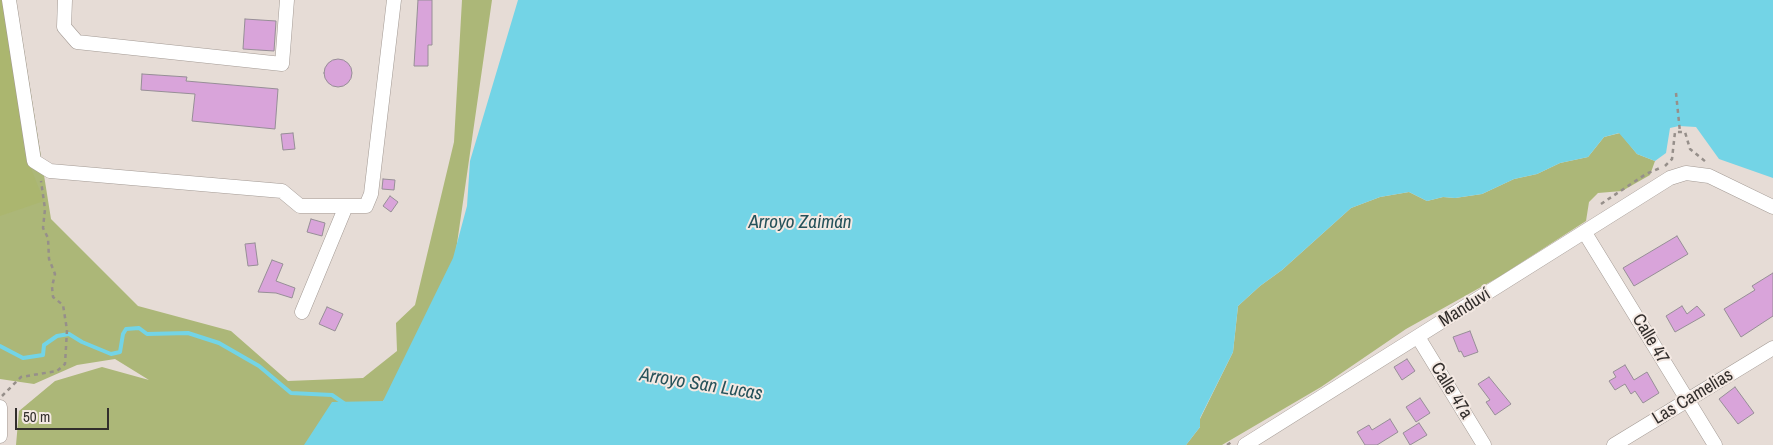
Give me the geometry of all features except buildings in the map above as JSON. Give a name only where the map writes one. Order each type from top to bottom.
[{"type":"street","points":[[9,0],[34,161],[50,171],[282,191],[300,206],[366,206],[371,194],[394,0]]},
{"type":"street","points":[[65,0],[64,27],[77,42],[282,64],[287,0]]},
{"type":"street","name":"Manduví","points":[[1253,443],[1670,178],[1686,173],[1709,176],[1773,207]]},
{"type":"street","points":[[302,312],[346,206]]},
{"type":"street","name":"Calle 47","points":[[1585,233],[1715,445]]},
{"type":"street","name":"Calle 47a","points":[[1418,337],[1484,445]]},
{"type":"street","name":"Las Camelias","points":[[1614,445],[1773,348]]},
{"type":"street","points":[[0,408],[0,436]]},
{"type":"path","points":[[1676,93],[1680,132]]},
{"type":"path","points":[[0,398],[21,377],[57,371],[66,364],[67,330],[63,305],[53,297],[52,287],[55,274],[49,259],[48,238],[43,228],[45,209],[41,178],[34,161]]},
{"type":"green space","points":[[0,0],[16,0],[51,219],[138,306],[231,331],[288,381],[363,378],[397,351],[396,323],[415,305],[454,142],[462,0],[492,0],[443,341],[383,401],[329,445],[16,445],[19,411],[55,381],[102,367],[149,380],[115,359],[77,365],[34,384],[0,379]]},
{"type":"green space","points":[[0,0],[3,0],[8,18],[24,151],[44,201],[0,216]]},
{"type":"green space","points":[[1620,133],[1637,154],[1655,161],[1650,175],[1622,191],[1598,193],[1589,202],[1586,221],[1499,277],[1406,329],[1321,387],[1222,445],[1186,445],[1200,427],[1200,419],[1233,352],[1238,306],[1260,286],[1282,270],[1351,208],[1380,197],[1409,192],[1427,201],[1443,197],[1455,198],[1482,194],[1514,179],[1537,174],[1560,163],[1588,157],[1604,137]]},
{"type":"water","name":"Arroyo Zaimán","points":[[518,0],[1773,0],[1773,178],[1719,159],[1696,127],[1679,126],[1670,128],[1666,153],[1655,161],[1637,154],[1619,133],[1604,137],[1588,157],[1560,163],[1537,174],[1514,179],[1482,194],[1455,198],[1443,197],[1427,201],[1409,192],[1380,197],[1351,208],[1282,270],[1260,286],[1238,306],[1233,352],[1200,418],[1200,427],[1186,445],[304,445],[332,402],[383,401],[453,258],[467,206],[470,161]]},
{"type":"waterway","name":"Arroyo San Lucas","points":[[0,346],[23,358],[43,355],[44,345],[57,336],[69,334],[82,342],[111,354],[120,352],[123,334],[126,329],[139,328],[147,334],[188,333],[219,343],[259,366],[291,393],[332,395],[345,404]]}]
